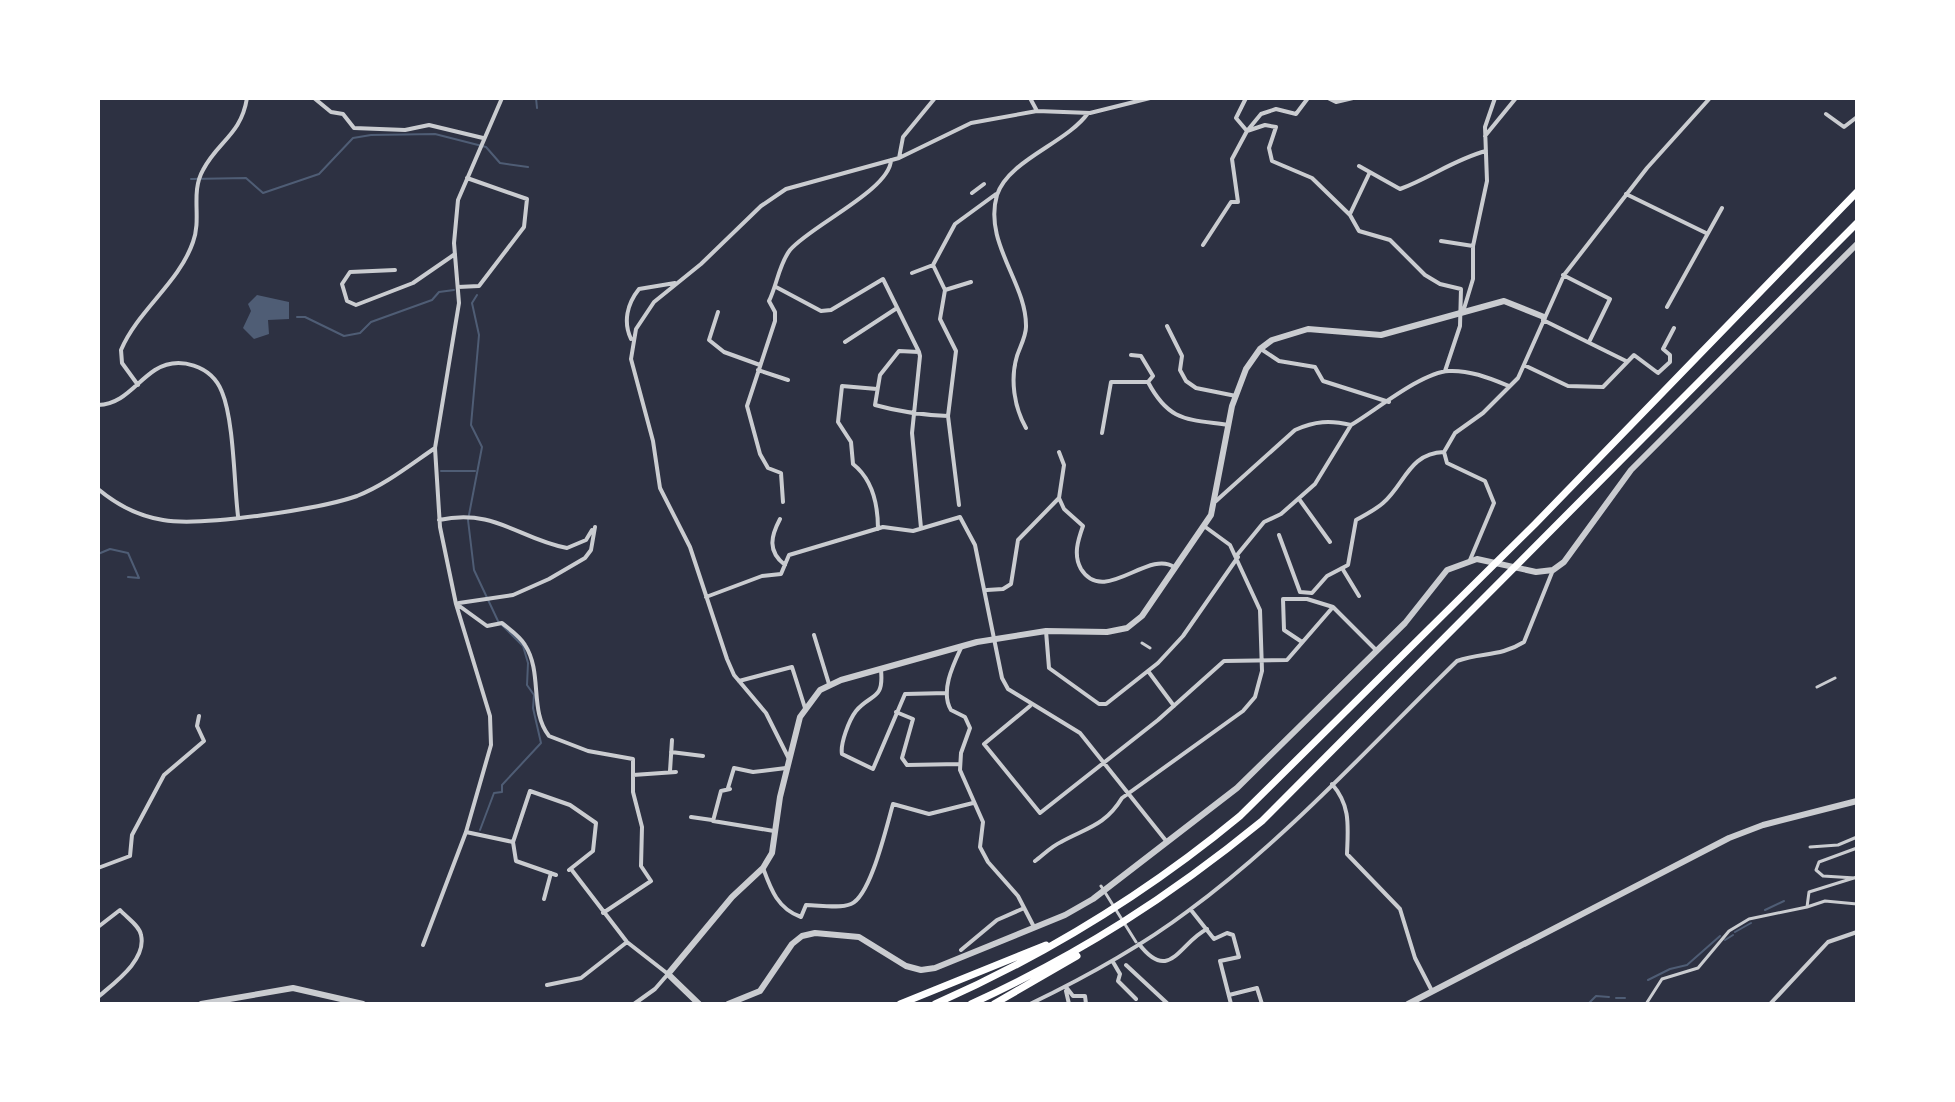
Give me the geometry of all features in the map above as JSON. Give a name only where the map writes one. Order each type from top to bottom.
[{"type":"highway","points":[[935,1004],[1001,974],[1073,934],[1172,870],[1240,816],[1524,535],[1857,192]]},
{"type":"highway","points":[[994,1004],[1060,968],[1198,872],[1306,779],[1857,223]]},
{"type":"highway","points":[[971,1004],[1115,930]]},
{"type":"highway","points":[[900,1004],[1073,934]]},
{"type":"street","points":[[138,385],[122,363],[121,350],[185,259],[194,240],[198,180],[207,162],[232,137],[244,116],[247,98]]},
{"type":"street","points":[[314,98],[331,112],[343,114],[354,128],[405,130],[429,125],[483,138]]},
{"type":"street","points":[[423,945],[485,777],[491,745],[490,716],[456,604],[439,520],[435,448],[459,303],[455,254],[458,200],[502,98]]},
{"type":"street","points":[[899,158],[903,137],[935,98]]},
{"type":"street","points":[[1030,98],[1037,111]]},
{"type":"street","points":[[632,341],[642,316],[772,197],[809,182],[899,158],[971,123],[1037,111],[1088,112],[1150,98]]},
{"type":"street","points":[[1246,98],[1236,118],[1247,131]]},
{"type":"street","points":[[1203,245],[1231,202],[1238,202],[1232,159],[1247,131],[1261,114],[1276,109],[1296,114],[1308,98]]},
{"type":"street","points":[[1328,98],[1336,102],[1353,98]]},
{"type":"street","points":[[1445,371],[1473,279],[1473,246],[1487,181],[1485,137],[1495,98]]},
{"type":"street","points":[[1485,137],[1516,98]]},
{"type":"street","points":[[1698,98],[1705,104]]},
{"type":"street","points":[[1444,452],[1455,433],[1483,413],[1518,378],[1563,275],[1626,194],[1710,98]]},
{"type":"street","points":[[912,273],[933,265],[955,224],[985,199],[997,194],[1015,172],[1078,127],[1088,112]]},
{"type":"street","points":[[1826,114],[1844,127],[1857,117]]},
{"type":"street","points":[[1247,131],[1265,125],[1276,127],[1269,148],[1272,161],[1312,178],[1350,214],[1359,231],[1390,240],[1425,275],[1440,284],[1461,289],[1462,314]]},
{"type":"street","points":[[1359,166],[1400,189],[1486,151]]},
{"type":"street","points":[[783,502],[781,473],[768,468],[760,454],[747,406],[775,321],[775,312],[769,301],[791,249],[876,185],[891,167],[891,160]]},
{"type":"street","points":[[1350,214],[1369,174]]},
{"type":"street","points":[[458,287],[479,286],[487,278],[524,227],[527,199],[467,178]]},
{"type":"street","points":[[972,193],[984,184]]},
{"type":"street","points":[[979,188],[985,199]]},
{"type":"street","points":[[997,194],[996,231],[1026,326],[1013,370],[1013,388],[1026,428]]},
{"type":"street","points":[[1626,194],[1706,234]]},
{"type":"street","points":[[1667,307],[1690,272],[1706,234],[1722,208]]},
{"type":"street","points":[[1441,241],[1473,246]]},
{"type":"street","points":[[1136,999],[1118,981],[1120,962],[1127,950],[1191,910],[1332,784],[1457,661],[1473,656],[1492,656],[1524,642],[1549,571],[1564,562],[1631,470],[1857,244]]},
{"type":"street","points":[[395,270],[350,272],[342,284],[347,301],[356,305],[413,283],[455,254]]},
{"type":"street","points":[[933,265],[945,290],[940,319],[956,351],[948,416],[959,505]]},
{"type":"street","points":[[1563,275],[1610,299],[1589,342]]},
{"type":"street","points":[[776,287],[821,311],[831,310],[883,279],[919,352],[912,433],[921,530]]},
{"type":"street","points":[[945,290],[971,282]]},
{"type":"street","points":[[676,283],[639,289],[632,298],[626,320],[632,341],[634,378],[653,441],[660,488],[690,547],[727,659],[739,681],[766,713],[789,759]]},
{"type":"street","points":[[634,1004],[655,989],[732,897],[763,868],[772,853],[789,759],[805,708],[814,695],[829,684],[995,638],[1046,631],[1107,632],[1127,628],[1142,616],[1204,526],[1216,501],[1228,425],[1236,396],[1246,369],[1260,349],[1294,331],[1381,335],[1428,319],[1462,314],[1504,301],[1626,361]]},
{"type":"street","points":[[845,342],[897,308]]},
{"type":"street","points":[[718,312],[709,340],[724,352],[788,380]]},
{"type":"street","points":[[1167,326],[1182,356],[1180,370],[1186,381],[1196,388],[1236,396]]},
{"type":"street","points":[[1524,365],[1568,386],[1603,387],[1634,355],[1658,373],[1670,362],[1670,355],[1663,349],[1674,328]]},
{"type":"street","points":[[1260,349],[1279,361],[1315,367],[1323,381],[1389,402]]},
{"type":"street","points":[[919,352],[899,351],[880,375],[875,405],[914,415],[948,416]]},
{"type":"street","points":[[1131,355],[1141,356],[1153,376],[1148,382]]},
{"type":"street","points":[[98,405],[119,400],[156,369],[179,363],[194,365],[214,378],[224,399],[238,516]]},
{"type":"street","points":[[1046,631],[1049,668],[1099,704],[1106,704],[1148,671],[1183,636],[1264,522],[1315,484],[1332,450],[1351,425],[1423,379],[1445,371],[1470,372],[1509,386]]},
{"type":"street","points":[[1102,433],[1111,382],[1148,382]]},
{"type":"street","points":[[1148,382],[1159,404],[1175,416],[1228,425]]},
{"type":"street","points":[[877,389],[842,386],[838,422],[851,442],[853,464],[868,478],[878,511],[878,529]]},
{"type":"street","points":[[1216,501],[1295,430],[1320,421],[1351,425]]},
{"type":"street","points":[[98,489],[125,508],[151,518],[189,522],[328,505],[358,495],[435,448]]},
{"type":"street","points":[[1059,452],[1064,465],[1059,498],[1064,509],[1083,526],[1077,551],[1082,571],[1090,578],[1112,581],[1161,563],[1174,567]]},
{"type":"street","points":[[1300,592],[1312,593],[1327,576],[1350,560],[1351,531],[1356,520],[1384,503],[1415,462],[1431,452],[1444,452]]},
{"type":"street","points":[[1444,452],[1451,468],[1485,481],[1492,495],[1494,503],[1474,559]]},
{"type":"street","points":[[987,590],[1003,589],[1011,584],[1018,540],[1059,498]]},
{"type":"street","points":[[1298,499],[1330,542]]},
{"type":"street","points":[[706,597],[762,576],[781,574],[789,555],[878,529],[921,530],[960,517],[975,545],[987,590],[1002,678],[1008,689],[1080,733],[1168,843]]},
{"type":"street","points":[[439,520],[468,518],[500,521],[567,548],[586,540],[595,527],[591,550],[585,558],[513,595],[456,604]]},
{"type":"street","points":[[780,519],[772,536],[772,545],[785,565]]},
{"type":"street","points":[[1035,861],[1061,841],[1082,835],[1115,810],[1128,793],[1243,711],[1255,697],[1262,660],[1260,610],[1230,545],[1204,526]]},
{"type":"street","points":[[1279,535],[1303,599]]},
{"type":"street","points":[[728,1004],[760,991],[792,944],[815,933],[859,937],[906,966],[921,970],[954,961],[1093,899],[1168,843],[1267,760],[1377,651],[1447,570],[1474,559],[1549,571]]},
{"type":"street","points":[[1342,568],[1359,596]]},
{"type":"street","points":[[1302,642],[1284,630],[1283,599],[1303,599],[1333,607],[1377,651]]},
{"type":"street","points":[[456,604],[481,624],[499,623],[525,644],[536,679],[539,719],[549,736],[588,751],[633,759],[633,792],[642,827],[641,866],[651,881],[603,913]]},
{"type":"street","points":[[1031,705],[984,744],[1040,813],[1174,706],[1224,661],[1287,660],[1333,607]]},
{"type":"street","points":[[814,635],[829,684]]},
{"type":"street","points":[[1142,643],[1150,648]]},
{"type":"street","points":[[962,646],[952,665],[947,693],[951,710],[965,717],[970,728],[960,764],[983,822],[980,847],[988,862],[1018,896],[1022,909],[1034,927]]},
{"type":"street","points":[[739,681],[792,667],[805,708]]},
{"type":"street","points":[[881,670],[882,685],[878,695],[855,712],[841,748],[842,754],[873,769],[905,694],[947,693]]},
{"type":"street","points":[[1148,671],[1174,706]]},
{"type":"street","points":[[1817,687],[1835,678]]},
{"type":"street","points":[[896,712],[913,719],[902,758],[907,765],[960,764]]},
{"type":"street","points":[[98,868],[130,856],[132,835],[164,775],[204,741],[197,726],[199,716]]},
{"type":"street","points":[[633,775],[673,772],[672,740]]},
{"type":"street","points":[[671,752],[703,756]]},
{"type":"street","points":[[713,821],[721,791],[729,788],[734,768],[753,772],[787,768]]},
{"type":"street","points":[[1332,784],[1344,798],[1349,816],[1347,854],[1400,909],[1415,958],[1432,991]]},
{"type":"street","points":[[544,899],[554,874],[516,861],[513,842],[530,791],[570,805],[596,823],[593,851],[569,869],[627,942],[668,974],[699,1004]]},
{"type":"street","points":[[1408,1004],[1729,838],[1763,825],[1857,801]]},
{"type":"street","points":[[763,868],[781,907],[789,913],[801,917],[806,905],[851,904],[859,898],[874,868],[893,804],[929,814],[973,803]]},
{"type":"street","points":[[691,817],[775,832]]},
{"type":"street","points":[[466,832],[513,842]]},
{"type":"street","points":[[1810,847],[1838,845],[1857,837]]},
{"type":"street","points":[[1857,848],[1819,862],[1816,870],[1823,876],[1857,877]]},
{"type":"street","points":[[1807,907],[1809,892],[1857,877]]},
{"type":"street","points":[[1101,886],[1150,959],[1162,961],[1175,957],[1207,929]]},
{"type":"street","points":[[1646,1004],[1662,979],[1698,968],[1738,925],[1763,914],[1793,912],[1825,901],[1857,904]]},
{"type":"street","points":[[954,961],[959,951],[997,920],[1022,909]]},
{"type":"street","points":[[98,927],[120,910],[140,930],[142,937],[128,970],[98,997]]},
{"type":"street","points":[[1191,910],[1201,927],[1207,929],[1214,939],[1227,933],[1233,935],[1239,957],[1220,961],[1231,1004]]},
{"type":"street","points":[[1770,1004],[1828,942],[1857,932]]},
{"type":"street","points":[[547,985],[581,978],[627,942]]},
{"type":"street","points":[[1030,1004],[1120,962]]},
{"type":"street","points":[[1120,962],[1168,1004]]},
{"type":"street","points":[[1066,987],[1069,1004]]},
{"type":"street","points":[[1066,987],[1073,996],[1085,996],[1086,1004]]},
{"type":"street","points":[[201,1004],[293,988],[363,1004]]},
{"type":"street","points":[[1229,995],[1257,988],[1262,1004]]},
{"type":"street","points":[[1606,1004],[1613,1004]]},
{"type":"water","points":[[257,295],[289,302],[289,319],[268,320],[269,334],[254,339],[243,328],[251,311],[248,304]]},
{"type":"waterway","points":[[536,98],[537,108]]},
{"type":"waterway","points":[[191,179],[246,178],[263,193],[319,174],[353,138],[371,135],[435,134],[486,147],[500,163],[528,167]]},
{"type":"waterway","points":[[297,317],[305,317],[344,336],[360,333],[371,322],[432,300],[439,292],[454,290]]},
{"type":"waterway","points":[[477,295],[472,303],[479,335],[471,425],[482,447],[468,520],[474,570],[498,621],[523,646],[528,663],[527,685],[534,695],[533,708],[541,743],[502,785],[502,792],[494,793],[480,830]]},
{"type":"waterway","points":[[441,471],[475,471]]},
{"type":"waterway","points":[[98,554],[110,549],[128,553],[139,578],[128,577]]},
{"type":"waterway","points":[[1765,910],[1784,901]]},
{"type":"waterway","points":[[1735,932],[1751,923]]},
{"type":"waterway","points":[[1725,940],[1733,935]]},
{"type":"waterway","points":[[1648,980],[1687,965],[1720,936]]},
{"type":"waterway","points":[[1588,1004],[1596,996],[1609,997]]},
{"type":"waterway","points":[[1616,998],[1625,998]]}]
